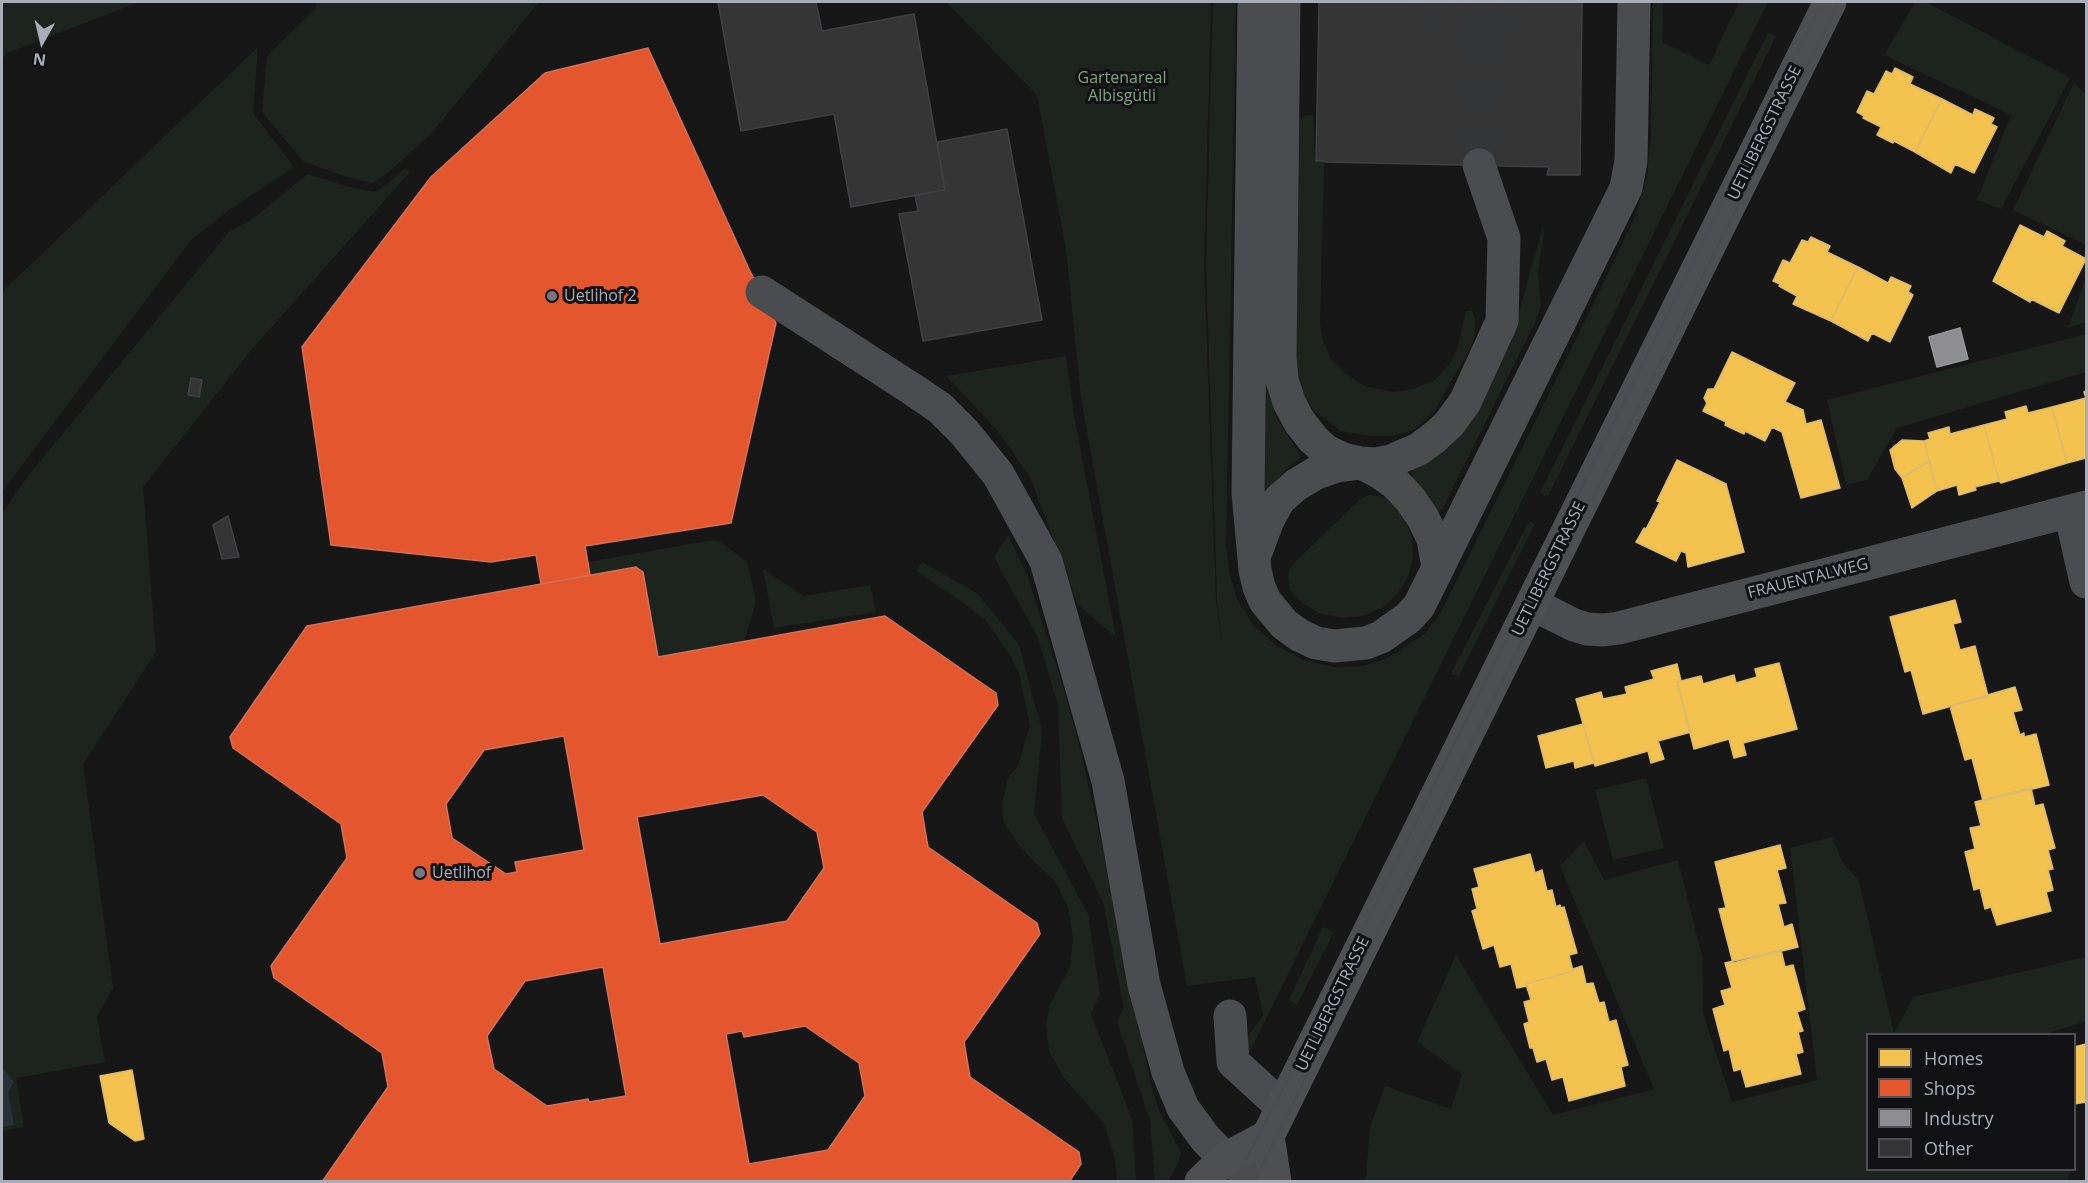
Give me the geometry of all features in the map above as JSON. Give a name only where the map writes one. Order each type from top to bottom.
[{"type":"main road","name":"UETLIBERGSTRASSE","points":[[1268,1136],[1532,604],[1825,3]]},
{"type":"main road","points":[[1201,1182],[1235,1171],[1268,1136]]},
{"type":"main road","points":[[1268,1136],[1275,1182]]},
{"type":"street","points":[[1254,2],[1248,493],[1254,557],[1258,587],[1273,613],[1299,635],[1316,643],[1334,646],[1366,643],[1395,628],[1419,606],[1626,188],[1631,160],[1634,2]]},
{"type":"street","points":[[1284,2],[1280,357],[1282,380],[1289,402],[1299,421],[1313,439],[1326,451],[1379,472],[1396,484],[1410,499],[1424,518],[1432,538],[1438,567]]},
{"type":"street","points":[[1283,100],[1304,99],[1306,2]]},
{"type":"street","points":[[1254,557],[1268,520],[1279,501],[1296,485],[1316,473],[1337,465],[1376,464],[1419,449],[1449,424],[1465,402],[1502,321],[1504,238],[1479,165]]},
{"type":"street","points":[[762,292],[940,408],[964,432],[998,474],[1046,561],[1108,782],[1144,985],[1167,1072],[1183,1108],[1205,1138],[1235,1171]]},
{"type":"street","points":[[2078,509],[2086,582]]},
{"type":"street","name":"FRAUENTALWEG","points":[[1532,604],[1587,629],[1619,628],[2078,509]]},
{"type":"street","points":[[1230,1016],[1233,1062],[1282,1107]]},
{"type":"green space","points":[[2,2],[139,2],[7,53],[2,59]]},
{"type":"green space","points":[[316,2],[539,2],[431,134],[389,172],[372,183],[304,162],[262,112],[267,56],[315,9]]},
{"type":"green space","name":"Gartenareal Albisgütli","points":[[946,2],[1211,2],[1204,264],[1216,600],[1222,647],[1217,600],[1206,264],[1213,2],[1236,2],[1226,544],[1229,571],[1237,599],[1253,625],[1276,645],[1301,659],[1334,667],[1363,666],[1389,657],[1423,635],[1439,616],[1607,276],[1635,217],[1647,176],[1651,135],[1653,2],[1663,2],[1662,42],[1709,65],[1739,2],[1768,2],[1245,1061],[1246,1039],[1263,1015],[1255,977],[1187,986],[1081,398],[1066,249],[1037,95]]},
{"type":"green space","points":[[1915,2],[1926,2],[2070,78],[2001,209],[1977,200],[2011,115],[1884,55]]},
{"type":"green space","points":[[1768,33],[1776,36],[1548,496],[1540,493]]},
{"type":"green space","points":[[258,47],[253,113],[294,167],[229,210],[191,240],[2,492],[2,292]]},
{"type":"green space","points":[[2074,83],[2086,94],[2086,245],[2013,210]]},
{"type":"green space","points":[[1313,114],[1315,161],[1324,162],[1320,324],[1323,341],[1331,359],[1346,374],[1365,386],[1393,392],[1413,389],[1435,380],[1448,366],[1457,350],[1466,311],[1472,311],[1475,318],[1475,333],[1471,347],[1433,413],[1415,429],[1394,436],[1369,436],[1341,431],[1315,412],[1299,390],[1294,365],[1296,119]]},
{"type":"green space","points":[[404,169],[410,172],[252,349],[143,487],[156,652],[83,764],[113,988],[97,1017],[105,1062],[16,1078],[24,1127],[2,1131],[2,513],[28,476],[229,232],[251,220],[308,174],[374,192],[385,186]]},
{"type":"green space","points":[[1543,226],[1544,236],[1538,271],[1541,306],[1536,320],[1443,508],[1437,513],[1412,479],[1411,468],[1518,316]]},
{"type":"green space","points":[[2086,277],[2086,322],[2068,328]]},
{"type":"green space","points":[[2086,334],[2086,372],[1897,428],[1867,480],[1846,485],[1827,400]]},
{"type":"green space","points":[[1264,353],[1271,400],[1277,419],[1300,455],[1300,458],[1285,470],[1265,497],[1262,484]]},
{"type":"green space","points":[[1066,356],[1074,415],[1116,637],[1078,605],[1030,477],[997,430],[946,376]]},
{"type":"green space","points":[[1369,495],[1388,497],[1405,519],[1412,538],[1413,560],[1408,576],[1398,593],[1384,607],[1363,616],[1342,618],[1319,613],[1302,603],[1290,590],[1289,570],[1360,499]]},
{"type":"green space","points":[[1529,521],[1535,524],[1459,676],[1451,674]]},
{"type":"green space","points":[[1008,535],[1028,577],[1064,690],[1081,752],[1114,898],[1151,1087],[1161,1115],[1181,1152],[1178,1164],[1168,1181],[1155,1181],[1150,1120],[1117,1021],[1124,1008],[1103,902],[1062,818],[1058,705],[1038,638],[994,557]]},
{"type":"green space","points":[[713,540],[720,542],[748,564],[756,602],[744,642],[658,657],[590,575],[588,562]]},
{"type":"green space","points":[[922,562],[978,594],[1019,645],[1042,731],[1034,814],[1088,914],[1100,994],[1091,1014],[1132,1119],[1136,1181],[1117,1181],[1115,1159],[1104,1123],[1064,1078],[1049,1051],[1046,1026],[1050,1004],[1070,967],[1073,938],[1068,907],[1055,881],[1018,844],[1003,821],[1002,802],[1009,776],[1018,766],[1030,726],[1019,673],[1010,655],[985,620],[916,571]]},
{"type":"green space","points":[[763,569],[804,596],[870,585],[876,612],[774,628]]},
{"type":"green space","points":[[1646,778],[1664,848],[1613,860],[1595,790]]},
{"type":"green space","points":[[1832,837],[1842,862],[1859,881],[1894,1033],[1866,1033],[1866,1171],[2071,1171],[2067,1181],[1364,1181],[1370,1127],[1385,1086],[1451,1109],[1462,1074],[1417,1042],[1456,955],[1553,1115],[1654,1089],[1560,866],[1584,841],[1604,880],[1678,860],[1702,956],[1703,1013],[1732,1102],[1817,1080],[1790,848]]},
{"type":"green space","points":[[1323,927],[1334,932],[1297,1005],[1289,1000]]},
{"type":"green space","points":[[2086,957],[2086,1021],[2049,1033],[1894,1033],[1913,997]]},
{"type":"shaded area","points":[[2,1067],[14,1082],[8,1092],[14,1125],[2,1127]]},
{"type":"building: Homes","points":[[1895,68],[1913,77],[1910,84],[1942,99],[1915,152],[1877,135],[1881,127],[1863,118],[1864,116],[1857,112],[1867,91],[1874,94],[1886,71],[1892,74]]},
{"type":"building: Homes","points":[[1942,99],[1973,115],[1975,109],[1994,118],[1991,124],[1997,127],[1974,173],[1955,164],[1951,173],[1915,152]]},
{"type":"building: Homes","points":[[2020,225],[2044,237],[2047,231],[2065,241],[2062,246],[2086,259],[2059,313],[2031,299],[2030,302],[1993,281]]},
{"type":"building: Homes","points":[[1811,237],[1830,246],[1827,252],[1858,267],[1831,321],[1793,304],[1797,296],[1773,281],[1783,260],[1790,263],[1802,240],[1808,242]]},
{"type":"building: Homes","points":[[1858,267],[1888,283],[1891,277],[1911,286],[1908,292],[1913,295],[1890,342],[1872,333],[1868,341],[1831,321]]},
{"type":"building: Homes","points":[[1732,352],[1795,383],[1785,402],[1803,410],[1806,424],[1821,420],[1840,488],[1801,498],[1782,432],[1772,427],[1765,441],[1745,431],[1744,434],[1725,425],[1726,422],[1703,411],[1707,403],[1704,398],[1708,389],[1714,389]]},
{"type":"building: Homes","points":[[2086,398],[2086,458],[2067,463],[2052,407]]},
{"type":"building: Homes","points":[[2026,406],[2028,413],[2052,407],[2067,463],[2001,483],[1984,425],[2007,419],[2005,412]]},
{"type":"building: Homes","points":[[1984,425],[1999,481],[1975,487],[1976,490],[1959,495],[1957,485],[1937,491],[1924,441],[1930,439],[1928,433],[1949,427],[1950,434]]},
{"type":"building: Homes","points":[[1902,440],[1924,441],[1929,461],[1902,478],[1895,469],[1890,450]]},
{"type":"building: Homes","points":[[1677,460],[1726,484],[1744,552],[1688,567],[1686,553],[1681,551],[1676,561],[1636,542],[1644,528],[1646,529],[1660,502],[1657,501]]},
{"type":"building: Homes","points":[[1929,461],[1937,491],[1912,508],[1902,478]]},
{"type":"building: Homes","points":[[1955,600],[1961,622],[1953,624],[1960,650],[1975,646],[1988,696],[1923,714],[1911,670],[1905,672],[1890,617]]},
{"type":"building: Homes","points":[[1779,663],[1797,729],[1743,743],[1746,755],[1734,758],[1729,739],[1694,749],[1677,682],[1701,676],[1703,684],[1734,675],[1736,683],[1757,677],[1755,669]]},
{"type":"building: Homes","points":[[1677,664],[1681,681],[1677,682],[1691,732],[1658,741],[1664,759],[1651,763],[1648,751],[1595,766],[1576,699],[1601,692],[1603,699],[1627,694],[1625,687],[1654,679],[1651,671]]},
{"type":"building: Homes","points":[[2015,687],[2022,710],[2013,712],[2020,735],[2024,733],[2024,737],[2036,734],[2049,785],[1983,801],[1972,758],[1965,760],[1950,706]]},
{"type":"building: Homes","points":[[1583,724],[1594,763],[1575,768],[1574,761],[1546,768],[1538,736]]},
{"type":"building: Homes","points":[[2031,788],[2035,806],[2043,804],[2055,848],[2048,850],[2053,869],[2048,870],[2053,890],[2046,892],[2051,911],[1997,925],[1991,907],[1985,909],[1980,888],[1974,890],[1965,852],[1975,849],[1970,828],[1981,826],[1975,802]]},
{"type":"building: Homes","points":[[1780,845],[1786,868],[1777,870],[1786,903],[1778,904],[1784,927],[1792,924],[1798,947],[1733,963],[1719,909],[1726,908],[1715,862]]},
{"type":"building: Homes","points":[[1530,854],[1535,873],[1542,870],[1547,891],[1552,890],[1556,907],[1560,905],[1561,908],[1564,907],[1577,953],[1569,955],[1573,971],[1517,988],[1511,964],[1500,967],[1494,945],[1483,949],[1472,911],[1477,909],[1472,889],[1479,887],[1474,869]]},
{"type":"building: Homes","points":[[1781,950],[1785,967],[1793,965],[1805,1009],[1797,1012],[1803,1031],[1798,1032],[1803,1052],[1796,1054],[1801,1074],[1746,1087],[1741,1069],[1734,1071],[1729,1049],[1724,1051],[1713,1009],[1725,1005],[1721,991],[1732,988],[1725,963]]},
{"type":"building: Homes","points":[[1582,966],[1586,984],[1593,983],[1599,1003],[1604,1002],[1609,1022],[1616,1020],[1628,1065],[1621,1067],[1625,1086],[1569,1101],[1563,1077],[1552,1080],[1546,1059],[1537,1062],[1533,1048],[1530,1048],[1524,1024],[1529,1022],[1524,1002],[1531,1000],[1526,984],[1573,971]]},
{"type":"building: Homes","points":[[2086,1044],[2086,1102],[2076,1104],[2076,1046]]},
{"type":"building: Homes","points":[[132,1070],[144,1139],[135,1141],[109,1123],[100,1076]]},
{"type":"building: Shops","name":"Uetlihof 2","points":[[648,48],[776,323],[731,523],[585,546],[590,575],[541,584],[536,555],[491,562],[331,545],[302,347],[431,177],[545,73]]},
{"type":"building: Shops","name":"Uetlihof","points":[[636,567],[643,572],[658,657],[885,616],[996,693],[998,705],[922,812],[928,847],[1037,923],[1040,934],[964,1042],[970,1077],[1079,1152],[1081,1164],[1069,1182],[322,1182],[388,1087],[382,1053],[274,978],[271,966],[347,858],[341,824],[233,748],[230,737],[307,626]],"holes":[[[564,736],[584,850],[515,862],[517,872],[506,874],[452,838],[446,804],[484,750]],[[763,795],[817,832],[824,868],[787,921],[660,944],[637,817]],[[603,967],[626,1096],[547,1106],[494,1069],[487,1036],[525,981]],[[805,1026],[859,1063],[865,1096],[828,1150],[749,1164],[726,1034],[742,1031],[744,1037]]]},
{"type":"building: Industry","points":[[1960,328],[1968,359],[1937,367],[1929,337]]},
{"type":"building: Other","points":[[718,2],[816,2],[822,31],[914,14],[945,190],[851,207],[834,114],[741,131]]},
{"type":"building: Other","points":[[1319,2],[1582,2],[1580,175],[1547,175],[1549,167],[1316,161]]},
{"type":"building: Other","points":[[1007,129],[1042,320],[923,341],[899,214],[918,211],[915,195],[945,190],[937,142]]},
{"type":"building: Other","points":[[191,378],[202,380],[199,397],[188,395]]},
{"type":"building: Other","points":[[228,516],[239,557],[222,559],[213,525]]},
{"type":"tunnel","points":[[1418,2],[1483,36]]},
{"type":"tunnel","points":[[1479,165],[1484,2]]},
{"type":"tunnel","points":[[1483,36],[1521,2]]},
{"type":"tram line","points":[[1234,1182],[1303,1050],[1822,2]]},
{"type":"tram line","points":[[1254,1182],[1839,2]]},
{"type":"place","name":"Uetlihof 2","points":[[552,296]]},
{"type":"place","name":"Uetlihof","points":[[420,873]]}]
